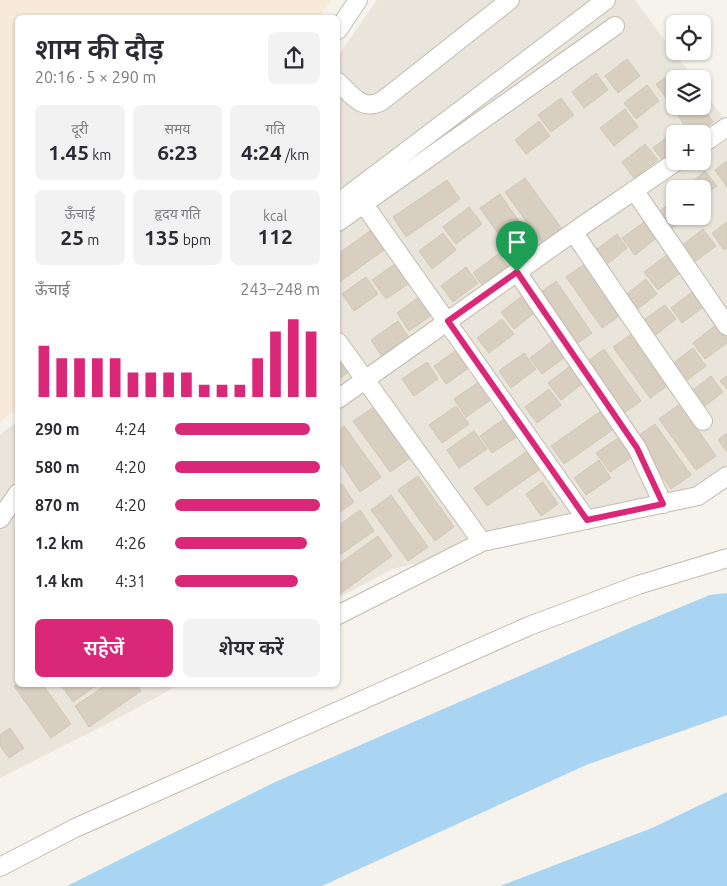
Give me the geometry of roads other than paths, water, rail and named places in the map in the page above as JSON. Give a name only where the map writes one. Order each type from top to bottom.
[{"type":"street","points":[[340,27],[358,0]]},
{"type":"street","points":[[340,84],[356,99],[367,106],[374,105],[382,101],[510,0]]},
{"type":"street","points":[[340,201],[606,0]]},
{"type":"street","points":[[340,220],[615,26]]},
{"type":"street","points":[[711,138],[727,127]]},
{"type":"street","points":[[340,398],[666,168]]},
{"type":"street","points":[[634,190],[727,326]]},
{"type":"street","points":[[363,203],[587,520]]},
{"type":"street","points":[[574,233],[622,304],[633,324],[703,421]]},
{"type":"street","points":[[517,272],[637,448],[663,504]]},
{"type":"street","points":[[340,345],[482,542]]},
{"type":"street","points":[[340,614],[482,542],[698,496],[727,476]]},
{"type":"street","points":[[0,519],[15,497]]},
{"type":"street","points":[[0,867],[75,828],[529,626],[638,585],[727,558]]},
{"type":"water","points":[[727,593],[727,715],[586,765],[322,886],[67,886],[273,783],[632,627],[710,595]]},
{"type":"water","points":[[727,792],[727,886],[500,886],[652,828]]}]
